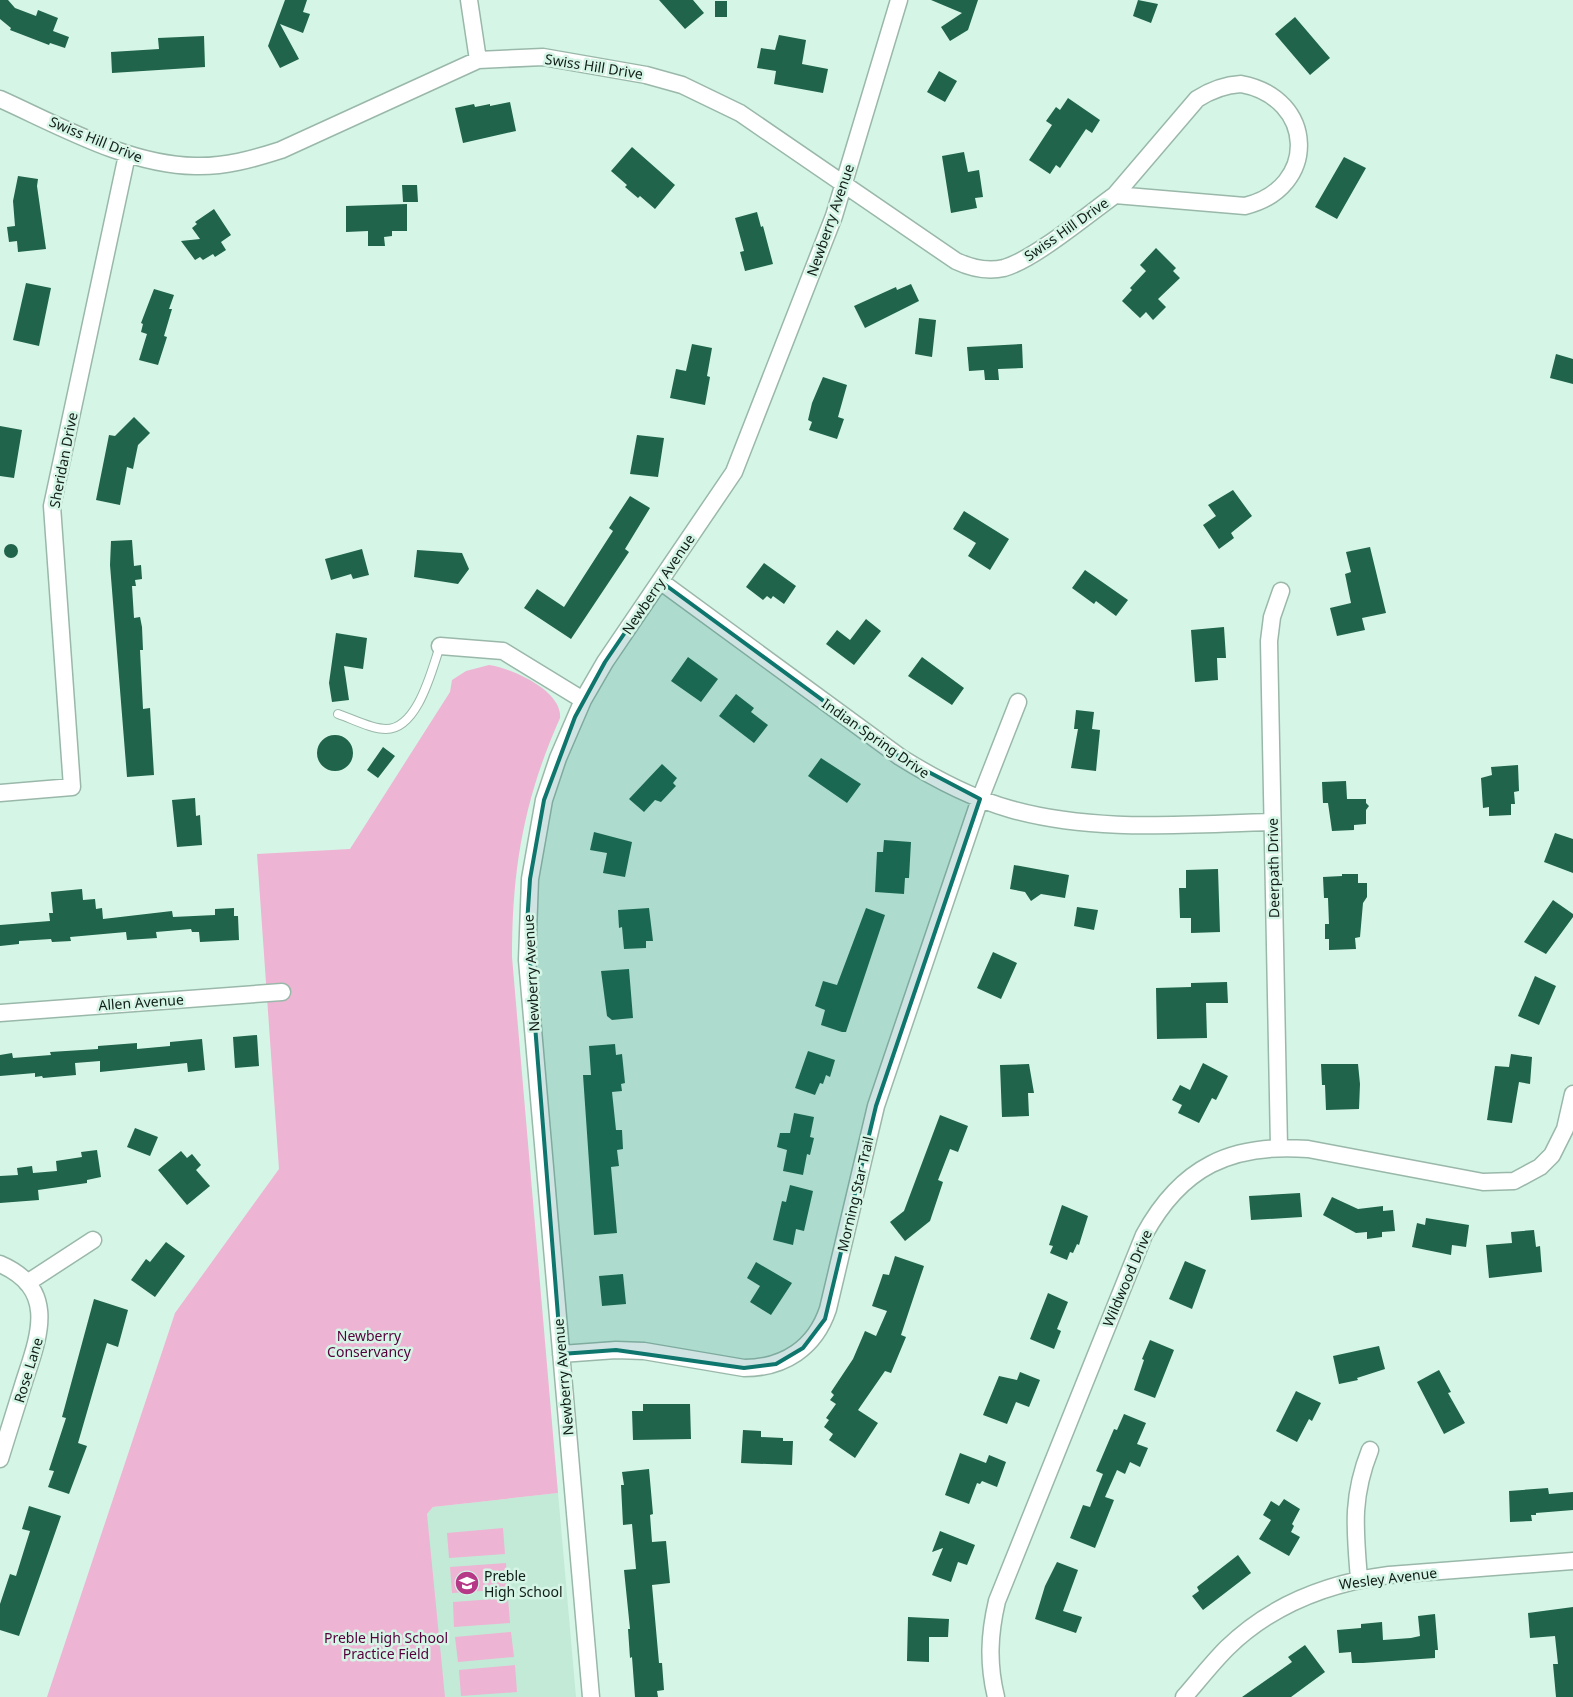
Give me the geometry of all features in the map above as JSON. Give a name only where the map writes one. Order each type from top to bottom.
[{"type":"street","points":[[469,0],[478,60]]},
{"type":"street","name":"Newberry Avenue","points":[[592,1697],[527,960],[530,879],[544,800],[558,758],[583,700],[605,662],[734,472],[834,216],[899,0]]},
{"type":"street","name":"Swiss Hill Drive","points":[[0,99],[127,155],[165,164],[195,166],[251,160],[281,150],[478,60],[543,57],[646,74],[682,85],[740,112],[956,261],[971,267],[988,270],[1003,268],[1026,258],[1115,195],[1197,99],[1210,91],[1227,85],[1241,84],[1257,87],[1280,101],[1293,120],[1299,144],[1297,161],[1289,178],[1278,191],[1257,203],[1228,206],[1115,195]]},
{"type":"street","name":"Sheridan Drive","points":[[0,793],[72,787],[52,506],[127,155]]},
{"type":"street","name":"Indian Spring Drive","points":[[660,581],[900,757],[935,778],[980,799],[1049,819],[1090,824],[1272,822]]},
{"type":"street","name":"Deerpath Drive","points":[[1279,1147],[1269,641],[1272,618],[1281,591]]},
{"type":"street","points":[[440,646],[503,651],[583,700]]},
{"type":"street","name":"Morning Star Trail","points":[[561,1354],[616,1350],[644,1351],[744,1368],[760,1368],[790,1358],[816,1334],[828,1309],[876,1106],[980,799],[1018,702]]},
{"type":"street","name":"Allen Avenue","points":[[0,1013],[282,992]]},
{"type":"street","name":"Wildwood Drive","points":[[996,1697],[989,1651],[991,1624],[997,1601],[1144,1235],[1169,1197],[1200,1170],[1222,1158],[1245,1151],[1279,1147],[1308,1149],[1483,1182],[1514,1181],[1540,1167],[1552,1155],[1565,1129],[1573,1094]]},
{"type":"street","points":[[0,1264],[12,1269],[27,1282],[92,1240]]},
{"type":"street","name":"Rose Lane","points":[[0,1459],[41,1325],[37,1299],[27,1282]]},
{"type":"street","points":[[1359,1579],[1354,1517],[1356,1493],[1370,1450]]},
{"type":"street","name":"Wesley Avenue","points":[[1184,1697],[1227,1648],[1250,1628],[1275,1611],[1302,1597],[1330,1586],[1359,1579],[1573,1561]]},
{"type":"lane","points":[[338,714],[388,729],[402,724],[411,714],[424,692],[440,646]]},
{"type":"highlighted area","points":[[660,581],[900,757],[980,799],[876,1106],[825,1319],[803,1348],[776,1364],[744,1368],[616,1350],[561,1354],[527,924],[530,879],[544,800],[575,717],[605,662]]},
{"type":"shaded area","name":"Preble High School","points":[[558,1493],[576,1697],[315,1697],[311,1652],[433,1507]]},
{"type":"green space","name":"Newberry Conservancy","points":[[489,665],[522,676],[545,690],[559,708],[560,718],[537,777],[522,834],[514,894],[512,957],[558,1493],[433,1507],[427,1514],[445,1697],[47,1697],[175,1313],[279,1169],[257,854],[350,849],[450,692],[452,680],[466,671]]},
{"type":"green space","points":[[503,1528],[505,1554],[449,1558],[447,1533]]},
{"type":"green space","points":[[506,1563],[508,1589],[452,1593],[450,1567]]},
{"type":"green space","points":[[508,1598],[510,1623],[454,1627],[453,1602]]},
{"type":"green space","points":[[511,1632],[514,1657],[458,1662],[455,1637]]},
{"type":"green space","points":[[515,1665],[517,1692],[461,1696],[459,1670]]},
{"type":"building","points":[[0,0],[8,0],[15,8],[36,16],[38,10],[58,18],[53,31],[69,37],[65,48],[50,43],[49,45],[10,30],[11,28],[0,19]]},
{"type":"building","points":[[285,0],[307,0],[303,12],[310,14],[303,33],[280,24],[299,59],[280,68],[268,46]]},
{"type":"building","points":[[659,0],[693,0],[704,13],[685,29]]},
{"type":"building","points":[[931,0],[978,0],[968,30],[950,41],[941,27],[962,13]]},
{"type":"building","points":[[1138,0],[1158,4],[1151,23],[1133,16]]},
{"type":"building","points":[[715,1],[727,1],[727,17],[715,17]]},
{"type":"building","points":[[1295,17],[1330,58],[1310,75],[1275,34]]},
{"type":"building","points":[[779,35],[806,40],[802,64],[828,69],[823,93],[774,84],[776,71],[757,68],[761,48],[775,50]]},
{"type":"building","points":[[204,36],[205,67],[112,73],[111,52],[159,49],[158,38]]},
{"type":"building","points":[[939,71],[957,81],[945,102],[927,92]]},
{"type":"building","points":[[1068,98],[1100,120],[1092,133],[1086,129],[1060,168],[1056,165],[1050,174],[1029,160],[1052,125],[1046,121],[1056,107],[1060,110]]},
{"type":"building","points":[[510,102],[516,131],[463,143],[455,108],[474,104],[475,107]]},
{"type":"building","points":[[632,147],[675,185],[655,209],[640,196],[638,198],[625,187],[627,185],[611,171]]},
{"type":"building","points":[[964,152],[968,172],[979,170],[983,197],[975,198],[977,208],[951,213],[942,156]]},
{"type":"building","points":[[1344,157],[1366,168],[1337,219],[1315,207]]},
{"type":"building","points":[[18,176],[38,179],[37,186],[46,249],[18,252],[17,241],[9,242],[7,227],[15,226],[13,201]]},
{"type":"building","points":[[402,185],[417,185],[418,202],[403,202]]},
{"type":"building","points":[[407,204],[407,231],[392,231],[392,236],[384,237],[385,246],[368,246],[368,231],[346,232],[346,206]]},
{"type":"building","points":[[214,209],[231,235],[221,242],[226,250],[215,257],[213,254],[203,260],[200,257],[195,260],[181,241],[200,239],[192,228],[197,224],[195,222]]},
{"type":"building","points":[[757,212],[761,227],[763,226],[773,264],[745,271],[740,252],[744,251],[735,218]]},
{"type":"building","points":[[1156,248],[1176,268],[1173,271],[1180,278],[1158,299],[1166,307],[1153,320],[1146,312],[1140,318],[1122,301],[1132,290],[1130,288],[1146,271],[1140,265]]},
{"type":"building","points":[[26,283],[51,288],[39,346],[13,340]]},
{"type":"building","points":[[911,284],[919,301],[865,328],[854,306],[896,287],[897,290]]},
{"type":"building","points":[[154,289],[174,295],[169,309],[172,309],[164,336],[167,337],[158,365],[139,360],[147,334],[141,332],[143,324],[141,323]]},
{"type":"building","points":[[919,318],[936,320],[932,357],[915,354]]},
{"type":"building","points":[[692,344],[712,348],[707,376],[710,377],[705,405],[670,398],[676,369],[686,371]]},
{"type":"building","points":[[1022,344],[1023,368],[998,369],[999,380],[985,380],[984,370],[969,371],[967,347]]},
{"type":"building","points":[[1556,354],[1573,359],[1573,384],[1550,378]]},
{"type":"building","points":[[823,377],[847,385],[838,417],[844,419],[837,439],[809,430],[812,422],[808,420],[812,403]]},
{"type":"building","points":[[134,417],[150,433],[138,445],[133,469],[127,467],[120,505],[96,500],[109,435],[115,436]]},
{"type":"building","points":[[0,426],[22,430],[14,478],[0,476]]},
{"type":"building","points":[[637,435],[664,438],[658,477],[630,474]]},
{"type":"building","points":[[1233,490],[1252,516],[1231,533],[1234,538],[1219,549],[1203,525],[1216,516],[1208,505]]},
{"type":"building","points":[[630,496],[650,508],[625,549],[629,552],[571,639],[524,608],[537,589],[564,607],[613,531],[609,528]]},
{"type":"building","points":[[964,511],[1009,539],[990,570],[968,556],[976,543],[953,529]]},
{"type":"building","points":[[132,540],[134,566],[141,565],[142,579],[135,580],[136,586],[132,586],[134,618],[140,617],[142,627],[143,650],[140,650],[143,709],[150,708],[154,775],[127,777],[110,565],[111,541]]},
{"type":"building","points":[[8,544],[14,544],[18,551],[14,558],[8,558],[4,554],[4,548]]},
{"type":"building","points":[[1370,547],[1386,613],[1362,618],[1365,630],[1337,636],[1330,608],[1351,603],[1345,574],[1351,572],[1346,552]]},
{"type":"building","points":[[362,549],[369,575],[353,579],[351,574],[331,580],[325,559]]},
{"type":"building","points":[[417,550],[462,553],[469,569],[458,584],[414,577]]},
{"type":"building","points":[[764,563],[796,586],[784,604],[773,596],[771,599],[767,596],[763,600],[746,587]]},
{"type":"building","points":[[1085,570],[1128,600],[1116,616],[1096,601],[1094,604],[1072,588]]},
{"type":"building","points":[[866,619],[881,631],[854,665],[826,644],[837,630],[850,640]]},
{"type":"building","points":[[1224,627],[1226,658],[1217,658],[1218,680],[1195,682],[1191,630]]},
{"type":"building","points":[[336,633],[367,638],[363,669],[344,666],[349,700],[332,702],[329,683]]},
{"type":"building","points":[[688,657],[718,679],[701,702],[671,681]]},
{"type":"building","points":[[922,657],[964,688],[952,705],[908,676]]},
{"type":"building","points":[[736,694],[754,708],[751,712],[768,725],[754,743],[719,716]]},
{"type":"building","points":[[1076,710],[1094,712],[1092,729],[1100,730],[1096,771],[1071,768],[1078,729],[1074,729]]},
{"type":"building","points":[[335,735],[347,741],[353,753],[347,765],[335,771],[323,765],[317,753],[323,741]]},
{"type":"building","points":[[383,747],[395,756],[378,778],[367,770]]},
{"type":"building","points":[[821,758],[861,784],[847,803],[808,776]]},
{"type":"building","points":[[662,764],[677,778],[673,783],[676,786],[661,802],[655,800],[644,812],[629,799]]},
{"type":"building","points":[[1518,765],[1519,791],[1514,792],[1515,804],[1511,804],[1511,815],[1489,816],[1489,807],[1483,808],[1481,778],[1492,775],[1491,767]]},
{"type":"building","points":[[1346,781],[1347,799],[1366,799],[1366,803],[1369,806],[1366,810],[1366,824],[1354,825],[1354,830],[1332,831],[1328,803],[1323,803],[1322,782]]},
{"type":"building","points":[[195,798],[196,816],[200,815],[202,845],[177,847],[172,800]]},
{"type":"building","points":[[594,832],[632,842],[625,877],[603,873],[607,853],[590,850]]},
{"type":"building","points":[[1555,833],[1573,839],[1573,873],[1544,862]]},
{"type":"building","points":[[884,840],[911,842],[909,878],[905,878],[904,894],[875,892],[877,852],[883,852]]},
{"type":"building","points":[[1014,865],[1069,875],[1065,898],[1041,894],[1031,901],[1025,892],[1010,889]]},
{"type":"building","points":[[1218,869],[1220,932],[1191,933],[1191,918],[1180,918],[1179,888],[1186,888],[1186,870]]},
{"type":"building","points":[[1342,874],[1358,874],[1358,883],[1367,883],[1367,897],[1363,903],[1360,937],[1355,938],[1356,949],[1329,950],[1329,939],[1325,939],[1325,924],[1329,924],[1328,898],[1324,898],[1323,877],[1342,876]]},
{"type":"building","points":[[82,889],[83,900],[95,899],[96,909],[102,908],[103,919],[172,911],[173,917],[215,915],[215,909],[234,908],[234,916],[238,916],[239,940],[200,942],[199,932],[192,932],[191,929],[156,932],[157,938],[127,940],[126,932],[70,937],[71,941],[52,942],[51,939],[19,941],[19,944],[0,946],[0,925],[50,921],[49,913],[53,913],[51,892]]},
{"type":"building","points":[[1553,900],[1573,914],[1573,917],[1546,954],[1524,942]]},
{"type":"building","points":[[1077,907],[1098,910],[1094,930],[1074,926]]},
{"type":"building","points":[[649,908],[653,941],[646,941],[646,948],[624,949],[622,927],[619,928],[618,910]]},
{"type":"building","points":[[866,908],[885,915],[846,1032],[842,1032],[821,1025],[825,1010],[815,1006],[823,981],[837,985]]},
{"type":"building","points":[[993,952],[1017,963],[1001,999],[977,988]]},
{"type":"building","points":[[629,969],[633,1018],[612,1020],[607,1016],[601,971]]},
{"type":"building","points":[[1535,976],[1556,986],[1539,1025],[1518,1016]]},
{"type":"building","points":[[1227,982],[1228,1003],[1206,1003],[1207,1038],[1157,1039],[1156,988],[1191,987],[1191,983]]},
{"type":"building","points":[[257,1035],[259,1066],[235,1068],[233,1037]]},
{"type":"building","points":[[202,1039],[205,1070],[188,1072],[187,1063],[100,1072],[100,1061],[75,1063],[76,1075],[43,1078],[42,1076],[35,1077],[35,1073],[0,1076],[0,1055],[12,1053],[13,1058],[51,1055],[50,1052],[98,1049],[98,1046],[137,1043],[137,1049],[170,1046],[170,1042]]},
{"type":"building","points":[[615,1044],[616,1055],[622,1054],[625,1083],[621,1084],[622,1091],[612,1092],[616,1130],[622,1130],[623,1149],[617,1150],[619,1166],[611,1167],[617,1233],[594,1235],[583,1075],[591,1075],[589,1046]]},
{"type":"building","points":[[808,1051],[835,1060],[830,1077],[826,1075],[823,1084],[820,1083],[815,1095],[795,1088]]},
{"type":"building","points":[[1511,1054],[1532,1057],[1530,1084],[1519,1082],[1512,1123],[1487,1120],[1495,1066],[1509,1067]]},
{"type":"building","points":[[1203,1063],[1228,1076],[1216,1100],[1212,1098],[1199,1123],[1178,1113],[1182,1105],[1172,1100],[1180,1085],[1190,1090]]},
{"type":"building","points":[[1029,1064],[1034,1093],[1028,1093],[1029,1116],[1002,1117],[1000,1065]]},
{"type":"building","points":[[1321,1064],[1358,1064],[1360,1084],[1359,1109],[1326,1110],[1325,1085],[1322,1085]]},
{"type":"building","points":[[794,1113],[814,1117],[810,1137],[814,1138],[810,1155],[807,1154],[803,1175],[783,1171],[787,1150],[777,1147],[780,1133],[790,1133]]},
{"type":"building","points":[[940,1115],[968,1126],[958,1152],[950,1149],[938,1180],[943,1182],[930,1221],[905,1241],[890,1222],[904,1211]]},
{"type":"building","points":[[135,1128],[158,1137],[150,1156],[127,1147]]},
{"type":"building","points":[[97,1150],[101,1177],[87,1180],[87,1183],[38,1190],[39,1200],[0,1203],[0,1176],[18,1175],[17,1168],[32,1166],[33,1173],[57,1171],[56,1161],[82,1157],[81,1152]]},
{"type":"building","points":[[181,1151],[187,1158],[192,1154],[201,1165],[196,1170],[210,1186],[187,1205],[158,1170]]},
{"type":"building","points":[[790,1185],[813,1191],[804,1231],[796,1229],[793,1245],[773,1240],[782,1201],[786,1202]]},
{"type":"building","points":[[1300,1193],[1302,1217],[1251,1220],[1249,1196]]},
{"type":"building","points":[[1332,1197],[1358,1209],[1383,1206],[1383,1211],[1393,1210],[1395,1231],[1382,1232],[1382,1237],[1367,1239],[1367,1232],[1356,1233],[1323,1215]]},
{"type":"building","points":[[1062,1205],[1088,1216],[1079,1245],[1077,1244],[1073,1253],[1070,1252],[1067,1260],[1050,1253],[1053,1246],[1049,1245]]},
{"type":"building","points":[[1426,1218],[1469,1225],[1466,1247],[1452,1245],[1451,1255],[1412,1247],[1417,1223],[1425,1225]]},
{"type":"building","points":[[1534,1230],[1536,1247],[1540,1246],[1542,1272],[1489,1278],[1486,1245],[1512,1243],[1511,1232]]},
{"type":"building","points":[[166,1242],[185,1256],[155,1297],[131,1280],[146,1259],[150,1262]]},
{"type":"building","points":[[895,1256],[924,1266],[901,1335],[906,1337],[891,1373],[885,1371],[858,1410],[878,1423],[855,1458],[829,1440],[833,1434],[824,1427],[829,1420],[826,1418],[836,1404],[830,1400],[834,1395],[831,1392],[853,1359],[865,1331],[876,1336],[887,1311],[872,1306],[883,1274],[889,1275]]},
{"type":"building","points":[[1185,1261],[1206,1270],[1192,1309],[1169,1299]]},
{"type":"building","points":[[756,1262],[792,1283],[771,1315],[750,1302],[760,1286],[747,1278]]},
{"type":"building","points":[[623,1274],[626,1304],[602,1306],[599,1276]]},
{"type":"building","points":[[1048,1293],[1068,1302],[1057,1329],[1061,1331],[1054,1349],[1030,1339]]},
{"type":"building","points":[[94,1299],[128,1310],[118,1347],[107,1343],[78,1443],[87,1446],[69,1494],[48,1487],[54,1471],[49,1470],[66,1418],[62,1417]]},
{"type":"building","points":[[1150,1340],[1174,1350],[1155,1398],[1134,1390],[1144,1360],[1142,1359]]},
{"type":"building","points":[[1379,1346],[1385,1369],[1357,1378],[1358,1380],[1339,1384],[1333,1356]]},
{"type":"building","points":[[1439,1370],[1451,1392],[1448,1393],[1465,1423],[1444,1434],[1417,1382]]},
{"type":"building","points":[[1020,1372],[1040,1380],[1029,1407],[1016,1402],[1007,1424],[983,1415],[999,1376],[1017,1380]]},
{"type":"building","points":[[1296,1391],[1321,1403],[1312,1421],[1309,1419],[1297,1442],[1276,1431]]},
{"type":"building","points":[[643,1404],[690,1404],[691,1439],[633,1440],[632,1411],[643,1411]]},
{"type":"building","points":[[1124,1414],[1146,1423],[1137,1444],[1148,1448],[1140,1467],[1130,1462],[1125,1474],[1117,1470],[1105,1497],[1114,1500],[1095,1548],[1070,1538],[1083,1505],[1090,1507],[1103,1474],[1096,1471],[1114,1429],[1117,1430]]},
{"type":"building","points":[[743,1430],[761,1431],[761,1437],[783,1438],[783,1441],[793,1441],[792,1465],[741,1463]]},
{"type":"building","points":[[960,1453],[986,1463],[989,1455],[1006,1462],[997,1487],[982,1481],[980,1484],[977,1483],[969,1504],[945,1495]]},
{"type":"building","points":[[649,1469],[653,1514],[650,1515],[652,1542],[666,1541],[670,1583],[652,1585],[659,1663],[662,1663],[664,1690],[657,1691],[658,1697],[635,1697],[632,1657],[630,1658],[628,1629],[630,1629],[624,1570],[636,1569],[632,1524],[623,1525],[621,1485],[624,1485],[622,1472]]},
{"type":"building","points":[[1548,1488],[1549,1494],[1573,1492],[1573,1510],[1536,1513],[1536,1515],[1531,1515],[1532,1521],[1510,1522],[1509,1491]]},
{"type":"building","points":[[1284,1499],[1300,1509],[1292,1524],[1294,1526],[1291,1532],[1300,1537],[1289,1556],[1259,1539],[1271,1520],[1263,1515],[1271,1501],[1279,1506]]},
{"type":"building","points":[[29,1506],[61,1516],[19,1636],[0,1630],[0,1604],[10,1574],[16,1576],[30,1531],[22,1529]]},
{"type":"building","points":[[940,1531],[975,1545],[967,1565],[958,1562],[951,1582],[932,1575],[943,1548],[932,1552]]},
{"type":"building","points":[[1238,1555],[1251,1573],[1203,1610],[1192,1596],[1199,1591],[1197,1587]]},
{"type":"building","points":[[1057,1562],[1078,1570],[1063,1611],[1082,1617],[1076,1633],[1035,1619],[1045,1586]]},
{"type":"building","points":[[1573,1607],[1573,1697],[1556,1697],[1553,1664],[1558,1664],[1555,1636],[1530,1638],[1528,1613]]},
{"type":"building","points":[[1435,1614],[1438,1650],[1435,1650],[1435,1658],[1352,1663],[1351,1652],[1339,1653],[1337,1630],[1361,1628],[1361,1624],[1382,1622],[1383,1640],[1411,1638],[1420,1636],[1418,1616]]},
{"type":"building","points":[[908,1617],[949,1619],[948,1637],[929,1637],[929,1662],[907,1661]]},
{"type":"building","points":[[1305,1645],[1325,1672],[1291,1697],[1242,1697],[1292,1662],[1288,1657]]},
{"type":"place","name":"Preble High School","points":[[467,1583]]},
{"type":"park label","name":"Preble High School Practice Field","points":[[386,1645]]}]
